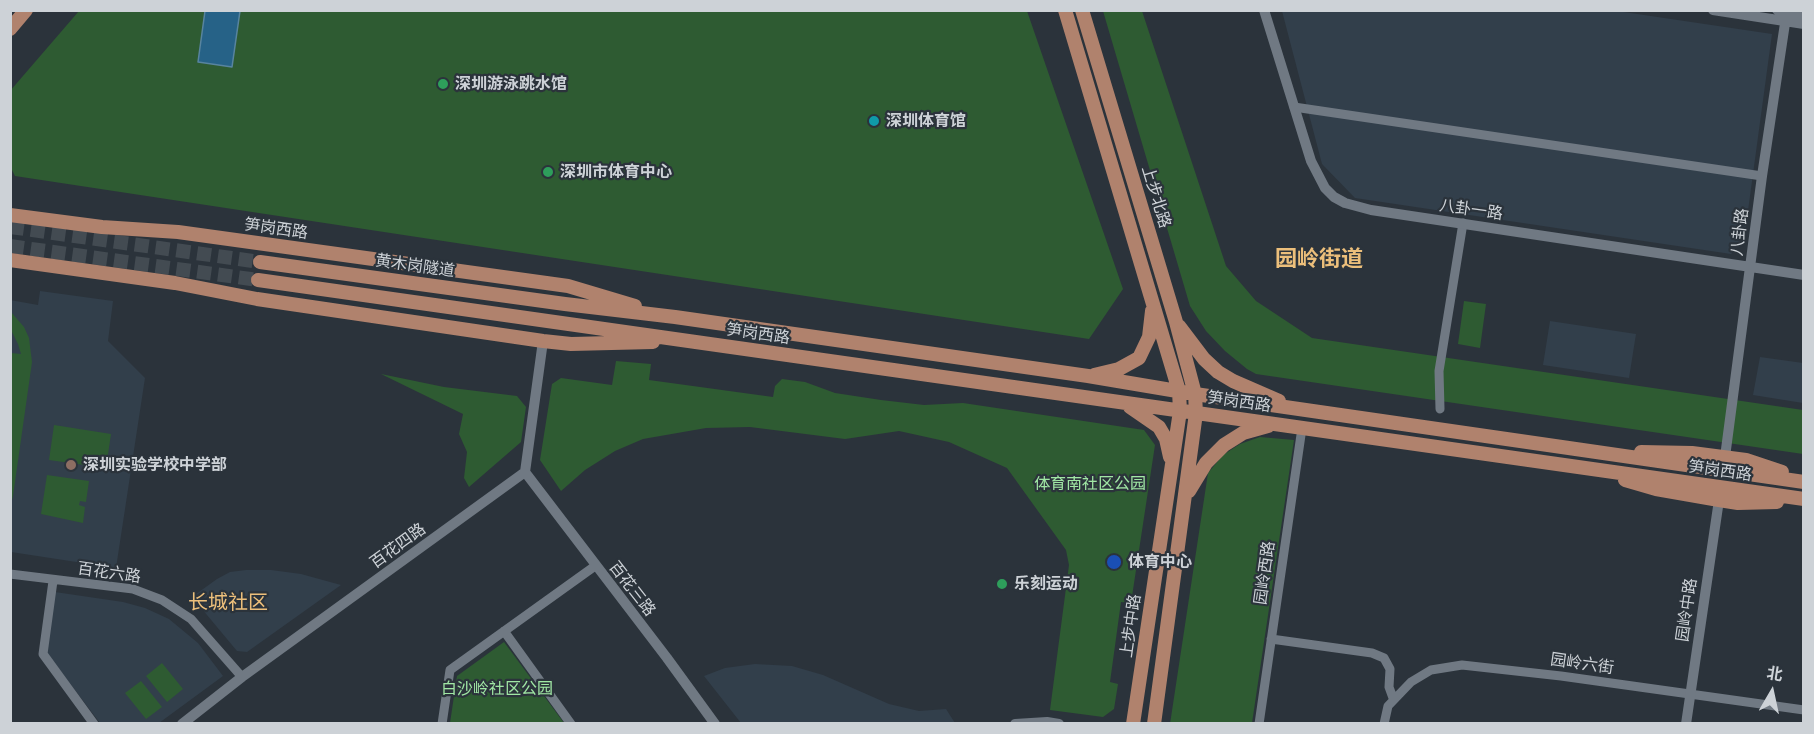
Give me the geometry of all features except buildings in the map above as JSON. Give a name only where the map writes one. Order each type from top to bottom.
[{"type":"main road","points":[[10,29],[26,10]]},
{"type":"main road","name":"上步北路","points":[[1065,10],[1179,392]]},
{"type":"main road","name":"上步北路","points":[[1083,10],[1176,322],[1195,394]]},
{"type":"main road","points":[[1089,32],[1091,10]]},
{"type":"main road","name":"笋岗西路","points":[[10,215],[102,227],[178,232],[568,286],[675,317]]},
{"type":"main road","name":"笋岗西路","points":[[10,260],[543,341],[571,344],[650,343],[670,338]]},
{"type":"main road","name":"黄木岗隧道","points":[[260,262],[565,304]]},
{"type":"main road","name":"笋岗西路","points":[[258,280],[1803,500]]},
{"type":"main road","points":[[1088,376],[1119,369],[1139,358],[1149,337],[1152,303]]},
{"type":"main road","name":"笋岗西路","points":[[565,304],[675,317],[1088,376],[1179,392],[1803,481]]},
{"type":"main road","points":[[1176,322],[1204,359],[1218,372],[1294,408]]},
{"type":"main road","points":[[979,382],[981,361]]},
{"type":"main road","name":"上步中路","points":[[1133,723],[1180,411],[1179,392]]},
{"type":"main road","points":[[1154,723],[1196,413],[1195,394]]},
{"type":"main road","points":[[1111,401],[1131,407],[1159,428],[1166,439],[1170,474]]},
{"type":"main road","points":[[1263,423],[1266,404]]},
{"type":"main road","points":[[1183,504],[1199,472],[1216,452],[1243,433],[1277,424]]},
{"type":"main road","points":[[1606,453],[1665,452],[1746,460],[1803,481]]},
{"type":"main road","points":[[1601,470],[1656,489],[1719,500],[1738,502],[1803,500]]},
{"type":"street","name":"八卦一路","points":[[1264,10],[1317,175],[1334,197],[1357,208],[1803,275]]},
{"type":"street","points":[[1713,10],[1803,15]]},
{"type":"street","points":[[1784,14],[1803,24]]},
{"type":"street","name":"八卦路","points":[[1725,458],[1784,14]]},
{"type":"street","points":[[1294,107],[1762,176]]},
{"type":"street","points":[[1440,409],[1439,371],[1463,223]]},
{"type":"street","points":[[525,472],[543,341]]},
{"type":"street","name":"园岭西路","points":[[1259,723],[1302,428]]},
{"type":"street","name":"百花三路","points":[[525,472],[715,723]]},
{"type":"street","name":"百花四路","points":[[182,723],[525,472]]},
{"type":"street","name":"园岭中路","points":[[1687,718],[1719,500]]},
{"type":"street","points":[[442,723],[450,670],[595,566]]},
{"type":"street","name":"百花六路","points":[[10,574],[133,589],[162,600],[184,613],[204,631],[242,677]]},
{"type":"street","points":[[53,581],[42,654],[94,723]]},
{"type":"street","points":[[504,631],[571,723]]},
{"type":"street","points":[[1271,639],[1372,653],[1384,658],[1390,669],[1389,687],[1394,698]]},
{"type":"street","name":"园岭六街","points":[[1384,723],[1388,706],[1411,682],[1431,670],[1445,666],[1473,665],[1803,710]]},
{"type":"street","points":[[1015,723],[1059,723]]},
{"type":"shaded area","points":[[1282,11],[1617,11],[1772,34],[1744,240],[1731,254],[1355,198],[1322,164]]},
{"type":"shaded area","name":"深圳实验学校中学部","points":[[40,291],[113,301],[108,341],[145,378],[116,568],[11,552],[10,300],[38,305]]},
{"type":"shaded area","points":[[1550,321],[1636,334],[1629,378],[1543,365]]},
{"type":"shaded area","points":[[1760,357],[1803,363],[1803,403],[1753,395]]},
{"type":"shaded area","points":[[271,570],[301,574],[341,585],[247,652],[237,651],[192,597],[230,572]]},
{"type":"shaded area","points":[[55,592],[123,602],[145,608],[169,619],[198,643],[223,676],[159,723],[100,723],[46,652]]},
{"type":"shaded area","points":[[755,664],[792,666],[823,675],[889,704],[919,711],[946,709],[955,723],[741,723],[704,676],[725,668]]},
{"type":"green space","name":"深圳市体育中心","points":[[79,11],[1027,11],[1123,289],[1089,339],[15,176],[11,168],[10,91]]},
{"type":"green space","points":[[1103,11],[1142,11],[1226,266],[1256,301],[1312,338],[1803,410],[1803,454],[1256,374],[1247,369],[1206,331],[1190,306]]},
{"type":"green space","points":[[1464,301],[1486,304],[1480,348],[1458,344]]},
{"type":"green space","points":[[11,312],[24,327],[29,338],[32,362],[11,504],[11,353],[21,354],[11,330]]},
{"type":"green space","name":"体育南社区公园","points":[[616,361],[651,364],[649,380],[773,397],[775,386],[782,379],[805,382],[835,393],[881,400],[924,405],[963,403],[1144,430],[1155,445],[1131,603],[1121,602],[1110,682],[1118,684],[1114,709],[1103,717],[1050,710],[1069,565],[1066,550],[1007,468],[949,442],[899,431],[845,439],[750,427],[706,428],[643,439],[615,451],[585,470],[561,491],[540,460],[552,384],[561,378],[612,385]]},
{"type":"green space","points":[[381,374],[444,387],[517,396],[526,407],[521,442],[469,487],[464,478],[467,452],[459,434],[463,414]]},
{"type":"green space","points":[[54,425],[111,434],[106,468],[49,460]]},
{"type":"green space","points":[[1260,437],[1294,440],[1252,723],[1170,724],[1208,473],[1223,455],[1240,444]]},
{"type":"green space","points":[[47,475],[89,481],[86,502],[80,501],[79,505],[85,507],[83,523],[41,514]]},
{"type":"green space","name":"白沙岭社区公园","points":[[504,642],[564,723],[450,723],[457,676]]},
{"type":"green space","points":[[162,663],[183,689],[167,702],[146,676]]},
{"type":"green space","points":[[141,681],[162,707],[146,719],[125,693]]},
{"type":"water","points":[[205,11],[240,11],[232,67],[198,62]]},
{"type":"tunnel","points":[[10,227],[260,262]]},
{"type":"tunnel","points":[[10,246],[258,280]]},
{"type":"place","name":"深圳游泳跳水馆","points":[[443,84]]},
{"type":"place","name":"深圳体育馆","points":[[874,121]]},
{"type":"place","name":"深圳市体育中心","points":[[548,172]]},
{"type":"place","name":"深圳实验学校中学部","points":[[71,465]]},
{"type":"place","name":"体育中心","points":[[1114,562]]},
{"type":"place","name":"乐刻运动","points":[[1002,584]]},
{"type":"district","name":"园岭街道","points":[[1319,259]]},
{"type":"district","name":"长城社区","points":[[228,603]]}]
